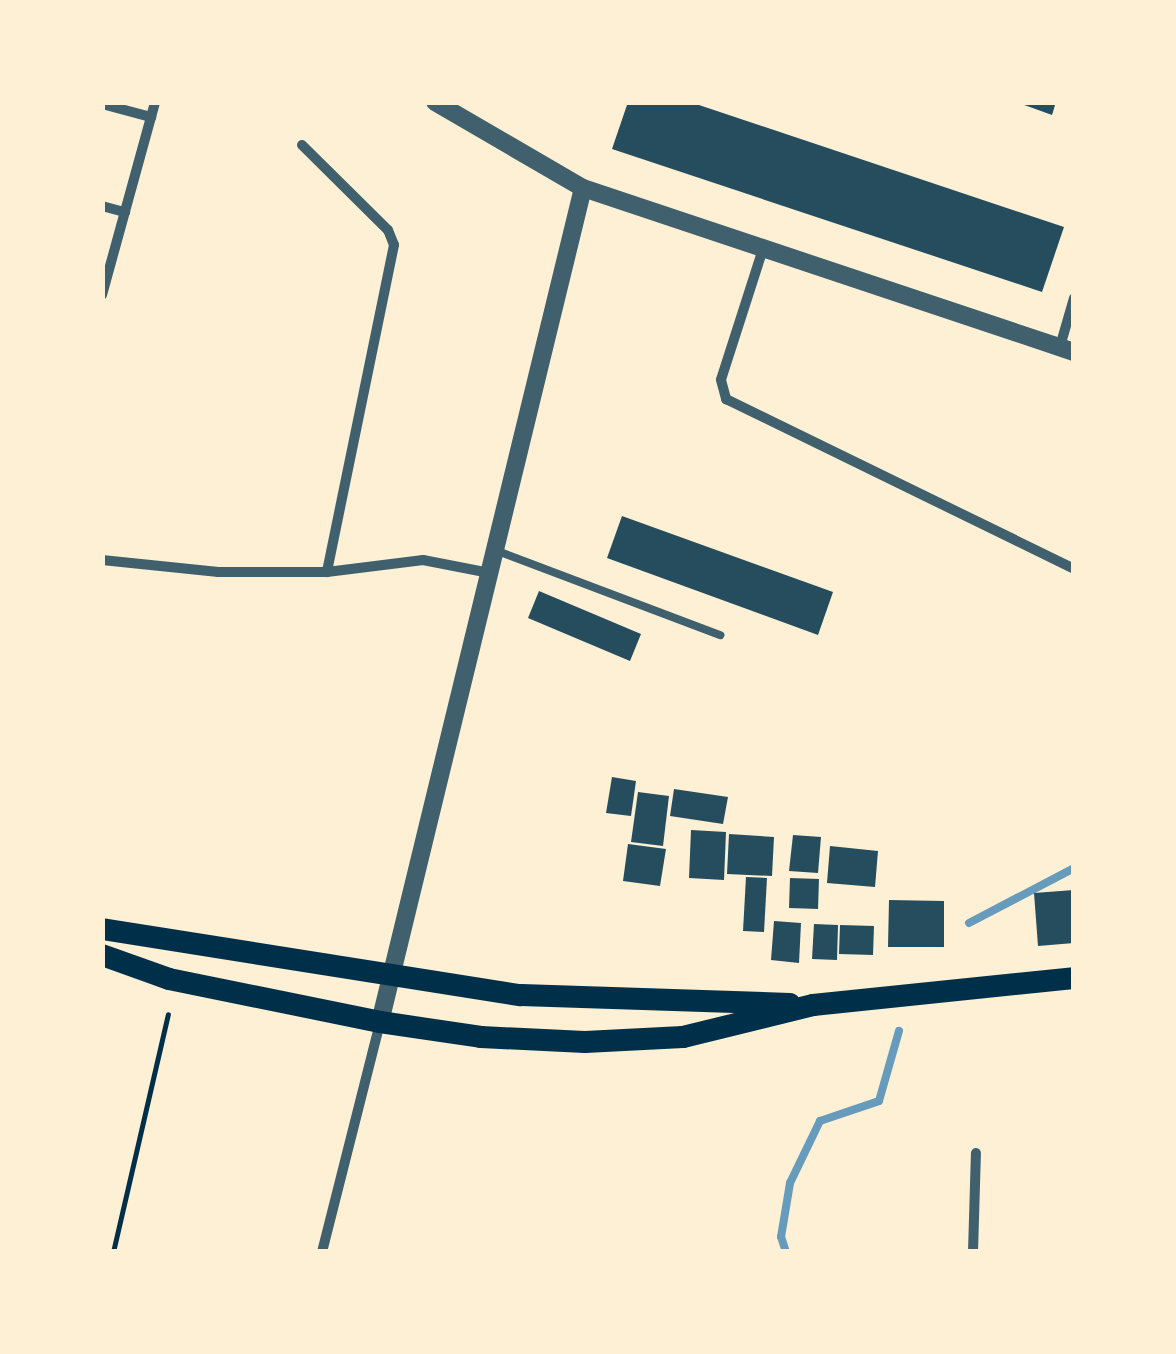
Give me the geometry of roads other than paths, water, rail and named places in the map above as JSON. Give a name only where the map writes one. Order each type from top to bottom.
[{"type":"main road","points":[[102,929],[176,936],[391,978],[582,1000],[813,1006]]},
{"type":"main road","points":[[102,955],[169,979],[380,1022],[480,1037],[630,1042],[683,1037],[813,1006],[1074,978]]},
{"type":"street","points":[[102,295],[155,102]]},
{"type":"street","points":[[435,102],[583,188],[762,252],[1066,351],[1074,298]]},
{"type":"street","points":[[102,104],[151,117]]},
{"type":"street","points":[[302,144],[388,230],[394,245],[327,572]]},
{"type":"street","points":[[322,1252],[583,188]]},
{"type":"street","points":[[102,206],[125,212]]},
{"type":"street","points":[[762,252],[721,380],[726,399],[1074,569]]},
{"type":"street","points":[[102,560],[218,572],[327,572],[423,560],[490,573]]},
{"type":"street","points":[[974,1252],[976,1152]]},
{"type":"lane","points":[[495,550],[720,635]]},
{"type":"waterway","points":[[969,923],[1074,868]]},
{"type":"waterway","points":[[786,1252],[781,1237],[790,1183],[820,1121],[879,1101],[899,1031]]}]
